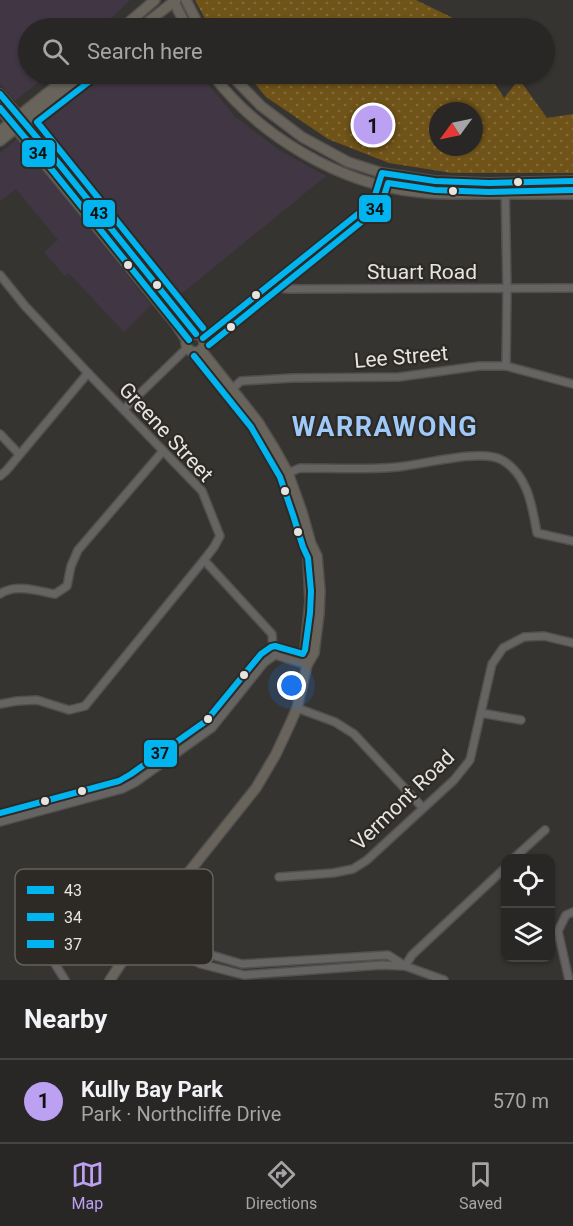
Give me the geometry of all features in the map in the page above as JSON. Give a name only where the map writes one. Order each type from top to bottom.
[{"type":"main road","points":[[141,11],[148,0]]},
{"type":"main road","points":[[133,18],[155,0]]},
{"type":"main road","points":[[186,0],[195,18]]},
{"type":"main road","points":[[153,18],[174,1],[182,18]]},
{"type":"main road","points":[[21,119],[60,84]]},
{"type":"main road","points":[[0,131],[13,125],[70,84]]},
{"type":"main road","points":[[221,84],[244,110],[300,151],[332,168],[379,185],[416,192],[449,194],[573,194]]},
{"type":"main road","points":[[240,84],[261,106],[302,137],[348,162],[382,173],[435,181],[505,183],[573,181]]},
{"type":"main road","points":[[0,94],[176,311],[200,336],[205,343],[201,350],[192,351],[175,323],[0,109]]},
{"type":"main road","points":[[0,141],[13,125]]},
{"type":"main road","points":[[187,344],[189,336],[200,336]]},
{"type":"main road","points":[[201,350],[258,422],[288,473],[303,512],[311,544],[317,556],[320,591],[314,653],[306,665]]},
{"type":"main road","points":[[191,869],[256,788],[276,754],[297,708],[306,665],[305,651],[310,616],[308,558],[311,544]]},
{"type":"main road","points":[[309,574],[312,582],[320,591]]},
{"type":"main road","points":[[310,616],[314,611],[315,598],[320,591]]},
{"type":"main road","points":[[110,980],[120,965]]},
{"type":"street","points":[[200,336],[273,282],[364,209],[375,195],[382,173]]},
{"type":"street","points":[[505,183],[506,366]]},
{"type":"street","name":"Greene Street","points":[[0,275],[88,373],[202,491],[220,536],[204,560]]},
{"type":"street","name":"Stuart Road","points":[[273,282],[288,290],[573,288]]},
{"type":"street","points":[[124,410],[187,344]]},
{"type":"street","name":"Lee Street","points":[[232,389],[242,381],[399,377],[479,366],[506,366],[573,384]]},
{"type":"street","points":[[0,476],[88,373]]},
{"type":"street","points":[[0,434],[19,454]]},
{"type":"street","points":[[0,594],[13,588],[55,594],[67,586],[71,566],[78,550],[163,451]]},
{"type":"street","points":[[288,473],[300,468],[396,467],[490,456],[501,459],[513,469],[525,486],[537,533],[573,541]]},
{"type":"street","points":[[0,704],[37,700],[69,710],[85,705],[204,560],[272,634],[275,655]]},
{"type":"street","name":"Vermont Road","points":[[279,877],[333,873],[353,869],[367,860],[454,780],[470,760],[492,664],[503,648],[524,637],[544,636],[573,643]]},
{"type":"street","points":[[275,655],[306,665]]},
{"type":"street","points":[[0,822],[122,789],[136,782],[212,728],[264,663],[275,655]]},
{"type":"street","points":[[297,708],[335,722],[354,734],[423,808]]},
{"type":"street","points":[[481,712],[521,720]]},
{"type":"street","points":[[518,854],[545,830]]},
{"type":"street","points":[[405,966],[412,955],[501,872]]},
{"type":"street","points":[[569,980],[558,931],[566,915],[573,912]]},
{"type":"street","points":[[213,956],[242,964],[388,955],[405,966],[444,980]]},
{"type":"street","points":[[56,965],[65,980]]},
{"type":"street","points":[[205,965],[244,975],[288,976],[382,965],[405,966]]},
{"type":"shaded area","points":[[0,0],[130,0],[111,18],[18,18],[18,84],[36,84],[15,101],[0,83]]},
{"type":"shaded area","points":[[195,0],[416,0],[453,18],[205,18]]},
{"type":"shaded area","points":[[87,84],[208,84],[235,117],[279,150],[326,176],[175,299],[34,124]]},
{"type":"shaded area","points":[[255,84],[495,84],[504,98],[515,84],[523,84],[547,118],[573,114],[573,173],[452,173],[389,163],[328,139],[266,97]]},
{"type":"shaded area","points":[[17,139],[151,305],[124,332],[69,273],[65,276],[44,252],[58,240],[16,189],[0,201],[0,153]]},
{"type":"transit line","name":"37","points":[[86,84],[37,122],[203,328]]},
{"type":"transit line","name":"43","points":[[0,94],[196,334]]},
{"type":"transit line","name":"34","points":[[0,108],[189,340]]},
{"type":"transit line","name":"43","points":[[203,338],[364,209],[375,195],[382,173],[435,181],[489,183],[573,181]]},
{"type":"transit line","name":"34","points":[[209,345],[370,215],[383,199],[388,183],[435,190],[489,192],[573,190]]},
{"type":"transit line","name":"37","points":[[0,813],[119,781],[206,721],[261,654],[275,646],[303,654],[305,650],[311,591],[308,558],[280,477],[251,427],[194,356]]},
{"type":"place","name":"Kully Bay Park","points":[[373,125]]},
{"type":"district","name":"WARRAWONG","points":[[385,427]]}]
